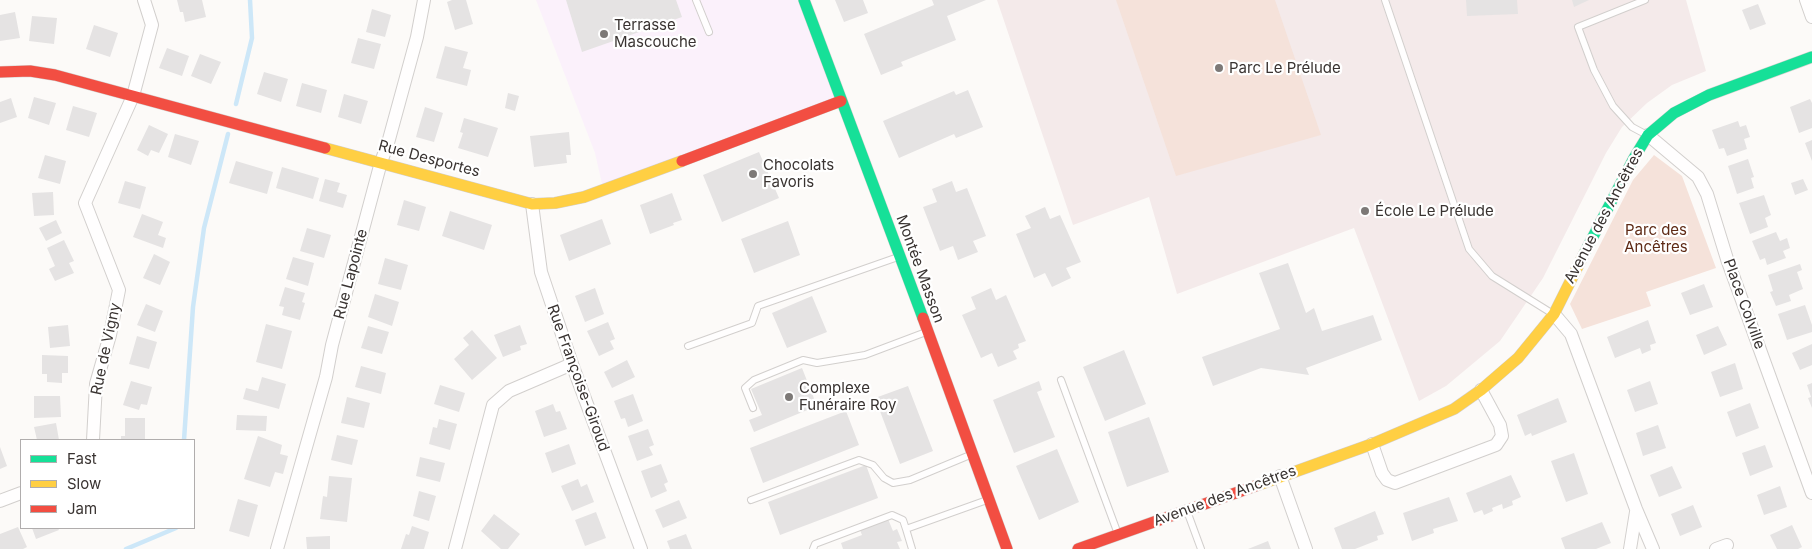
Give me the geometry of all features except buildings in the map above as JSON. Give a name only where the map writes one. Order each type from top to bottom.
[{"type":"street","name":"Rue de Vigny","points":[[93,439],[96,384],[110,335],[119,290],[85,203],[133,96],[152,24],[144,0]]},
{"type":"street","name":"Rue Lapointe","points":[[277,549],[321,396],[332,344],[417,37],[424,0]]},
{"type":"street","name":"Montée Masson","points":[[804,0],[1007,549]]},
{"type":"street","points":[[1806,0],[1812,17]]},
{"type":"street","name":"Avenue des Ancêtres","points":[[1078,549],[1372,444],[1444,414],[1481,390],[1518,358],[1554,314],[1629,166],[1648,135],[1674,113],[1709,95],[1812,56]]},
{"type":"street","name":"Rue Desportes","points":[[0,72],[30,71],[55,75],[532,204],[555,203],[584,197],[842,101]]},
{"type":"street","name":"Place Colville","points":[[1648,135],[1698,178],[1707,194],[1727,259],[1812,493]]},
{"type":"street","name":"Rue Françoise-Giroud","points":[[532,204],[541,272],[572,364],[640,549]]},
{"type":"street","points":[[1554,314],[1571,334],[1636,509],[1653,549]]},
{"type":"street","points":[[454,549],[493,405],[509,391],[572,364]]},
{"type":"street","points":[[1372,444],[1382,473],[1387,480],[1395,483],[1496,445],[1502,436],[1500,426],[1481,390]]},
{"type":"street","points":[[1280,476],[1306,549]]},
{"type":"street","points":[[0,502],[20,493]]},
{"type":"street","points":[[1630,549],[1636,509]]},
{"type":"lane","points":[[696,0],[709,32]]},
{"type":"lane","points":[[1385,0],[1469,249],[1492,276],[1554,314]]},
{"type":"lane","points":[[1645,0],[1578,27],[1594,70],[1613,106],[1632,127],[1648,135]]},
{"type":"lane","points":[[688,346],[752,323],[758,306],[900,256]]},
{"type":"lane","points":[[752,408],[745,388],[754,380],[804,360],[817,363],[865,355],[927,332]]},
{"type":"lane","points":[[1061,380],[1118,535]]},
{"type":"lane","points":[[751,500],[858,460],[873,465],[884,478],[893,483],[910,480],[972,454]]},
{"type":"lane","points":[[906,529],[988,499]]},
{"type":"lane","points":[[1186,510],[1201,549]]},
{"type":"lane","points":[[813,549],[815,544],[892,515],[903,520],[912,549]]},
{"type":"shaded area","points":[[536,0],[804,0],[840,99],[603,188],[595,153]]},
{"type":"shaded area","name":"École Le Prélude","points":[[997,0],[1686,0],[1706,71],[1672,85],[1647,103],[1622,127],[1606,153],[1543,278],[1500,341],[1446,386],[1419,401],[1354,228],[1177,294],[1149,197],[1073,225]]},
{"type":"green space","name":"Parc Le Prélude","points":[[1116,0],[1275,0],[1321,135],[1176,176]]},
{"type":"green space","name":"Parc des Ancêtres","points":[[1654,155],[1682,176],[1716,268],[1646,292],[1651,306],[1582,329],[1570,304],[1633,180]]},
{"type":"waterway","points":[[236,104],[252,38],[250,0]]},
{"type":"waterway","points":[[184,439],[193,307],[204,228],[228,134]]},
{"type":"waterway","points":[[126,549],[174,529]]},
{"type":"traffic: fast","points":[[804,0],[923,318]]},
{"type":"traffic: fast","points":[[1584,254],[1648,135],[1674,113],[1709,95],[1812,57]]},
{"type":"traffic: slow","points":[[325,148],[532,204],[555,203],[584,197],[682,161]]},
{"type":"traffic: slow","points":[[1258,485],[1372,444],[1454,409],[1481,390],[1518,358],[1554,314],[1584,254]]},
{"type":"traffic: jam","points":[[0,72],[30,71],[55,75],[325,148]]},
{"type":"traffic: jam","points":[[682,161],[841,101]]},
{"type":"traffic: jam","points":[[923,318],[1007,549]]},
{"type":"traffic: jam","points":[[1078,549],[1258,485]]},
{"type":"place","name":"Terrasse Mascouche","points":[[604,34]]},
{"type":"place","name":"Parc Le Prélude","points":[[1219,68]]},
{"type":"place","name":"Chocolats Favoris","points":[[753,174]]},
{"type":"place","name":"École Le Prélude","points":[[1365,211]]},
{"type":"place","name":"Complexe Funéraire Roy","points":[[789,397]]}]
